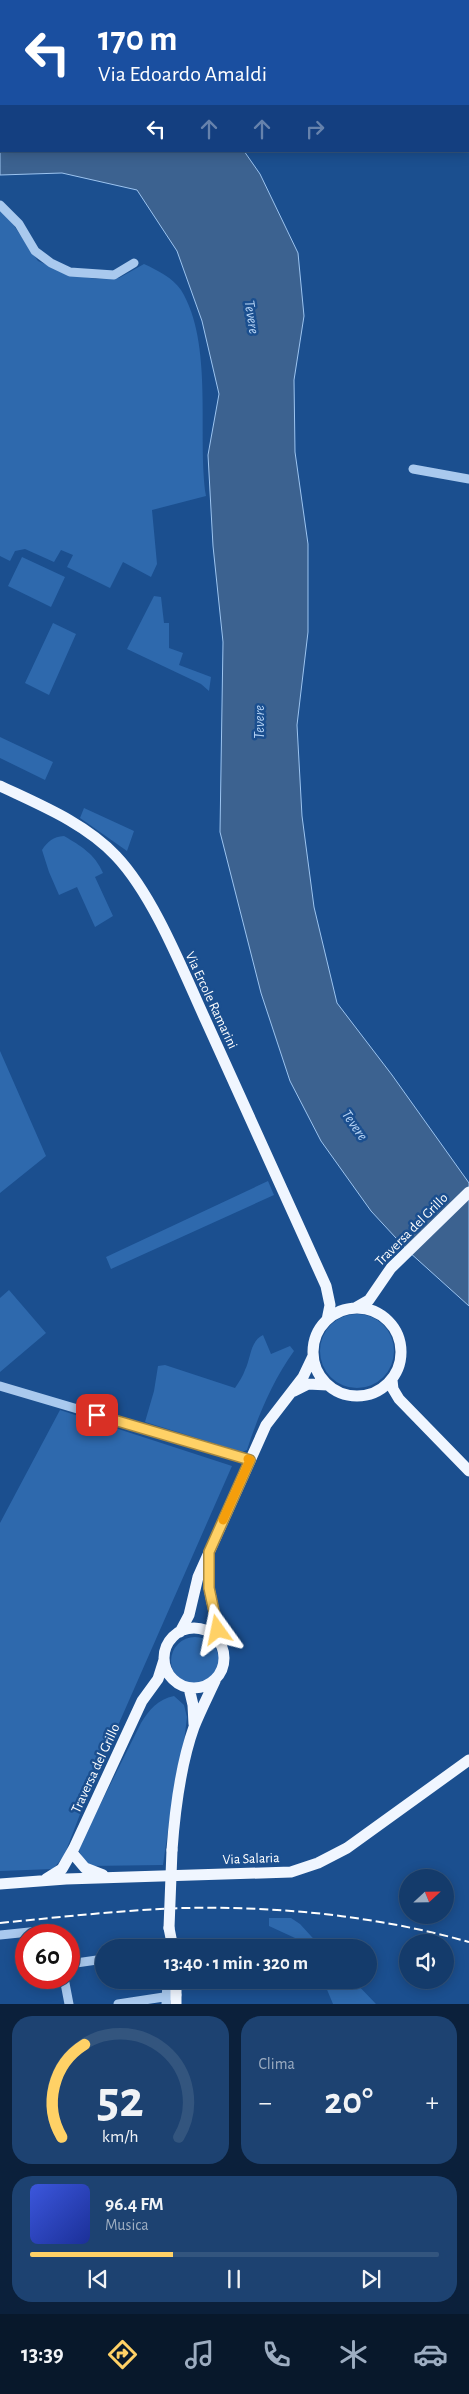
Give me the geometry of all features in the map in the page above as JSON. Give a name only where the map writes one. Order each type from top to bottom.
[{"type":"main road","name":"Via Ercole Ramarini","points":[[0,786],[62,816],[93,836],[116,855],[138,885],[187,980],[326,1286],[330,1305],[327,1320]]},
{"type":"main road","name":"Traversa del Grillo","points":[[327,1320],[339,1311],[354,1308],[369,1300],[397,1262],[469,1192]]},
{"type":"main road","points":[[380,1285],[379,1298],[386,1318]]},
{"type":"main road","name":"Via Ercole Ramarini","points":[[326,1286],[336,1299],[354,1308]]},
{"type":"main road","points":[[289,1395],[308,1384],[328,1385],[346,1394],[359,1396],[371,1394],[392,1380],[398,1368],[401,1355],[400,1341],[395,1329],[386,1318],[375,1311],[354,1308]]},
{"type":"main road","points":[[215,1681],[207,1686],[189,1688],[177,1683],[171,1677],[164,1660],[168,1644],[180,1632],[190,1612],[195,1582],[270,1418],[306,1372],[313,1356],[318,1332],[327,1320]]},
{"type":"main road","points":[[313,1356],[319,1374],[328,1385]]},
{"type":"main road","points":[[392,1380],[399,1399],[469,1471]]},
{"type":"main road","points":[[171,1939],[169,1928],[172,1850],[178,1795],[194,1729],[224,1663],[224,1653],[209,1588],[209,1552]]},
{"type":"main road","points":[[180,1632],[189,1628],[207,1631],[221,1643]]},
{"type":"main road","name":"Traversa del Grillo","points":[[64,1874],[72,1869],[74,1851],[142,1701],[158,1679],[164,1660]]},
{"type":"main road","name":"Traversa del Grillo","points":[[142,1701],[162,1686],[177,1683]]},
{"type":"main road","points":[[189,1688],[193,1705],[194,1729]]},
{"type":"main road","name":"Via Salaria","points":[[0,1884],[44,1880],[64,1874],[109,1877],[291,1872],[347,1848],[469,1760]]},
{"type":"main road","points":[[74,1851],[85,1868],[109,1877]]},
{"type":"street","points":[[0,205],[19,224],[34,251],[51,264],[63,269],[114,275],[134,263]]},
{"type":"street","points":[[413,469],[469,479]]},
{"type":"street","points":[[0,1386],[250,1460]]},
{"type":"street","points":[[168,1939],[169,1928]]},
{"type":"street","points":[[0,1934],[15,1932]]},
{"type":"street","points":[[80,1962],[95,1960]]},
{"type":"street","points":[[66,1989],[69,2004]]},
{"type":"street","points":[[118,2004],[172,2000]]},
{"type":"shaded area","points":[[0,205],[38,261],[68,274],[96,279],[119,278],[144,264],[164,275],[178,286],[191,312],[198,336],[201,362],[206,496],[152,510],[157,564],[151,577],[123,562],[110,588],[67,567],[73,555],[61,550],[54,562],[25,549],[15,551],[10,561],[0,556]]},
{"type":"shaded area","points":[[22,557],[65,577],[51,607],[8,586]]},
{"type":"shaded area","points":[[154,596],[161,597],[164,623],[169,623],[169,648],[183,653],[179,665],[211,677],[209,691],[201,684],[127,649]]},
{"type":"shaded area","points":[[53,623],[76,634],[49,695],[25,683]]},
{"type":"shaded area","points":[[0,737],[53,762],[45,780],[0,758]]},
{"type":"shaded area","points":[[84,808],[134,831],[127,851],[80,818]]},
{"type":"shaded area","points":[[64,836],[82,847],[92,856],[103,873],[95,877],[113,916],[95,927],[77,887],[59,895],[49,872],[42,850],[51,840]]},
{"type":"shaded area","points":[[0,1051],[46,1156],[0,1193]]},
{"type":"shaded area","points":[[268,1181],[274,1195],[111,1269],[106,1257]]},
{"type":"shaded area","points":[[9,1290],[46,1333],[0,1372],[0,1298]]},
{"type":"shaded area","points":[[357,1314],[371,1317],[383,1325],[391,1337],[394,1351],[391,1365],[383,1377],[371,1385],[357,1388],[343,1385],[331,1377],[323,1365],[320,1351],[323,1337],[331,1325],[343,1317]]},
{"type":"shaded area","points":[[263,1335],[271,1354],[290,1346],[294,1351],[279,1374],[267,1399],[247,1450],[242,1452],[145,1422],[154,1391],[158,1366],[165,1365],[235,1388],[247,1365],[253,1346]]},
{"type":"shaded area","points":[[60,1410],[232,1466],[87,1796],[64,1856],[53,1869],[0,1871],[0,1523]]},
{"type":"shaded area","points":[[195,1637],[204,1639],[212,1644],[217,1652],[219,1661],[217,1670],[212,1678],[204,1683],[195,1685],[186,1683],[178,1678],[173,1670],[171,1661],[173,1652],[178,1644],[186,1639]]},
{"type":"shaded area","points":[[174,1696],[184,1705],[187,1717],[184,1742],[176,1775],[163,1865],[87,1866],[79,1851],[81,1843],[141,1723],[155,1706],[168,1697]]},
{"type":"shaded area","points":[[269,1918],[291,1918],[300,1924],[314,1939],[296,1939],[269,1926]]},
{"type":"shaded area","points":[[327,1989],[362,1989],[376,2004],[333,2004]]},
{"type":"water","name":"Tevere","points":[[0,152],[245,152],[260,174],[298,253],[304,316],[294,380],[295,452],[308,544],[308,632],[297,725],[302,816],[314,907],[337,1003],[392,1075],[469,1183],[469,1306],[408,1251],[371,1211],[321,1141],[290,1081],[261,993],[220,832],[223,642],[213,546],[208,455],[219,394],[202,321],[177,251],[137,190],[62,173],[0,175]]},
{"type":"railway","points":[[0,1923],[162,1909],[257,1909],[328,1914],[364,1919],[399,1925],[469,1942]]},
{"type":"slow traffic","points":[[223,1520],[250,1460],[248,1459]]},
{"type":"route","points":[[97,1415],[250,1460],[209,1552],[209,1588],[218,1630]]}]
